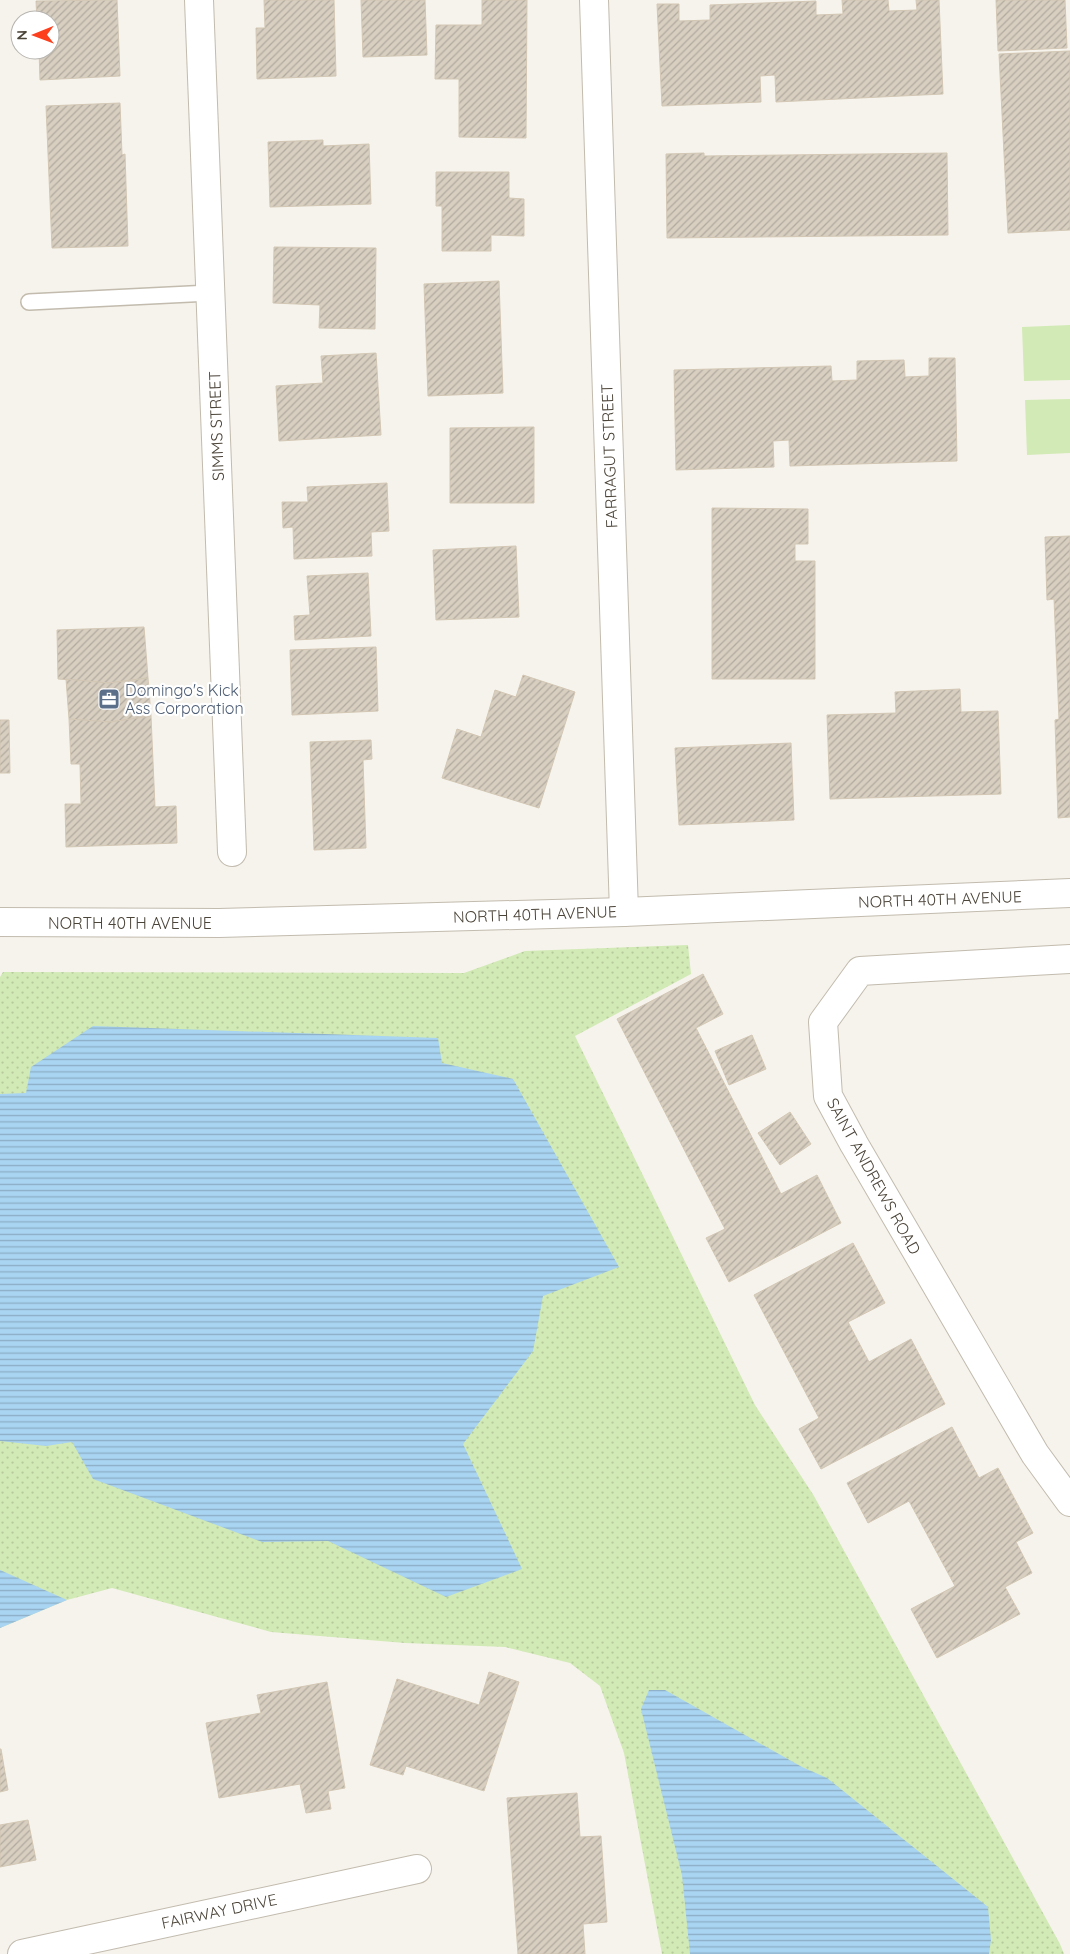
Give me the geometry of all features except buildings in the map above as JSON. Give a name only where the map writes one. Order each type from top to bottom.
[{"type":"street","name":"SIMMS STREET","points":[[199,0],[232,852]]},
{"type":"street","name":"FARRAGUT STREET","points":[[594,0],[624,912]]},
{"type":"street","name":"NORTH 40TH AVENUE","points":[[0,922],[219,923],[624,912],[1070,893]]},
{"type":"street","name":"SAINT ANDREWS ROAD","points":[[1070,959],[860,971],[823,1022],[828,1096],[854,1144],[1035,1454],[1070,1502]]},
{"type":"street","name":"FAIRWAY DRIVE","points":[[22,1954],[417,1869]]},
{"type":"lane","points":[[29,302],[210,293]]},
{"type":"green space","points":[[1070,325],[1070,380],[1024,381],[1022,327]]},
{"type":"green space","points":[[1070,399],[1070,453],[1027,455],[1025,400]]},
{"type":"green space","points":[[688,945],[691,974],[575,1036],[755,1405],[814,1496],[1064,1954],[662,1954],[624,1753],[600,1686],[570,1663],[505,1647],[405,1643],[271,1632],[112,1588],[67,1600],[0,1628],[0,977],[3,972],[464,973],[525,951]]},
{"type":"water","points":[[93,1026],[438,1038],[442,1063],[513,1079],[619,1267],[543,1296],[533,1351],[463,1444],[522,1569],[446,1597],[328,1541],[262,1542],[93,1479],[72,1442],[46,1446],[0,1441],[0,1094],[26,1093],[31,1067]]},
{"type":"water","points":[[0,1570],[67,1600],[0,1628]]},
{"type":"water","points":[[649,1690],[665,1690],[802,1767],[827,1778],[988,1907],[991,1940],[989,1954],[690,1954],[682,1875],[641,1709]]},
{"type":"place","name":"Domingo's Kick Ass Corporation","points":[[109,699]]}]
